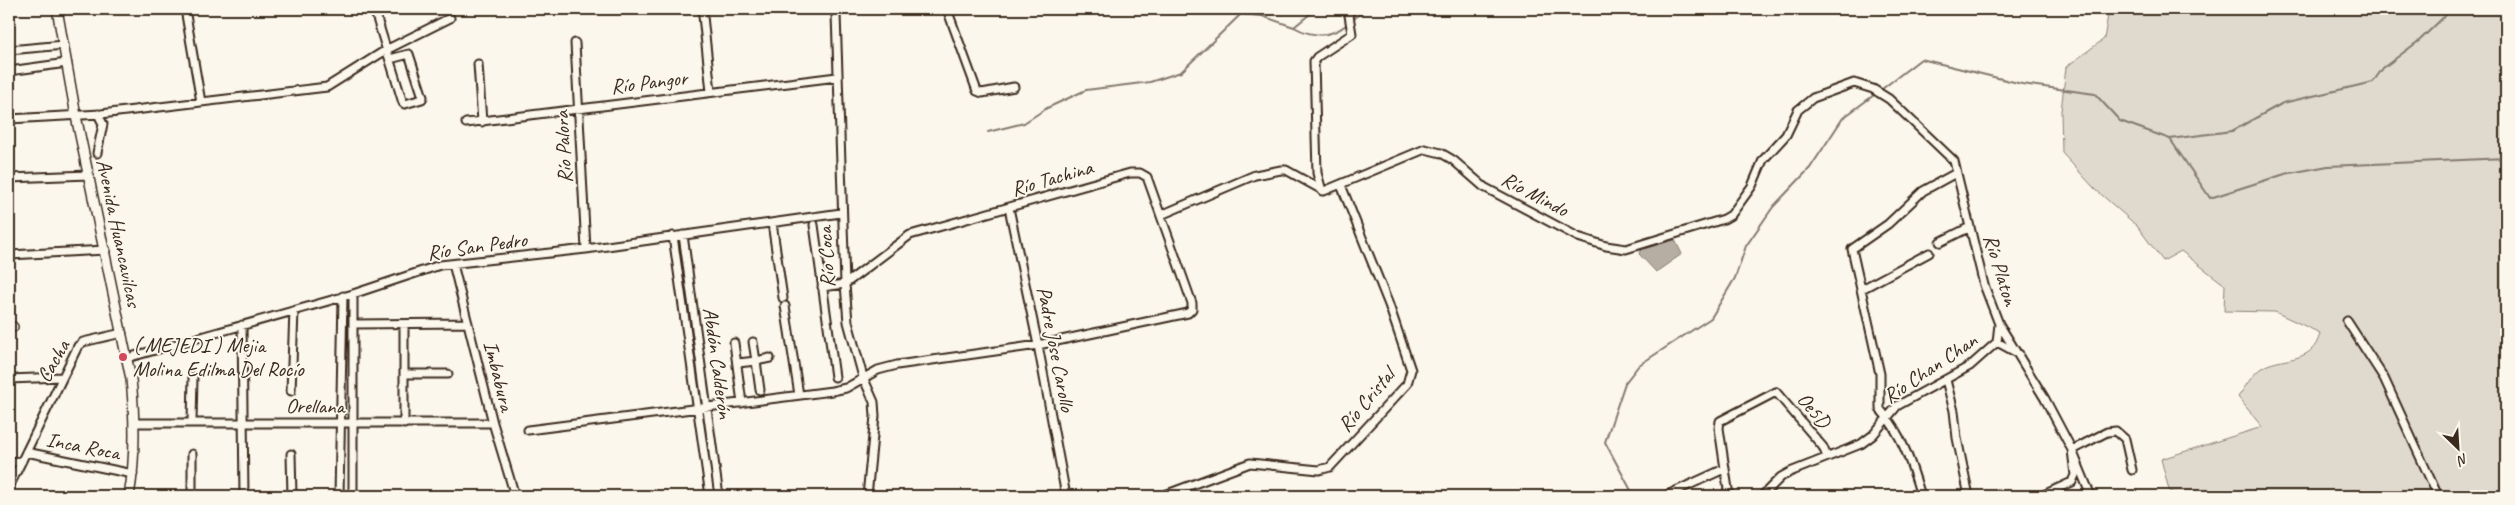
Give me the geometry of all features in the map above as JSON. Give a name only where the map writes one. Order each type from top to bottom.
[{"type":"street","name":"Avenida Huancavilcas","points":[[57,9],[76,116],[106,250],[127,358],[136,423],[133,474],[129,496]]},
{"type":"street","points":[[185,9],[201,102]]},
{"type":"street","points":[[374,9],[404,104],[422,99],[409,54],[390,59]]},
{"type":"street","points":[[948,9],[977,91],[982,94],[1014,87]]},
{"type":"street","points":[[1322,191],[1317,173],[1314,61],[1317,57],[1352,34],[1348,9]]},
{"type":"street","name":"Río Coca","points":[[840,10],[837,76],[841,213],[848,322],[863,377],[874,402],[875,416],[867,496]]},
{"type":"street","points":[[703,16],[711,92]]},
{"type":"street","points":[[9,119],[98,114],[327,87],[386,50],[450,18]]},
{"type":"street","name":"Río Palora","points":[[575,43],[586,249]]},
{"type":"street","points":[[9,50],[64,45]]},
{"type":"street","points":[[9,70],[67,63]]},
{"type":"street","points":[[478,64],[482,122]]},
{"type":"street","name":"Río Pangor","points":[[466,123],[837,76]]},
{"type":"street","name":"Río Mindo","points":[[1322,191],[1425,150],[1433,150],[1453,160],[1484,187],[1578,236],[1606,246],[1631,248],[1731,215],[1752,186],[1763,160],[1786,135],[1798,110],[1814,98],[1854,84]]},
{"type":"street","name":"Río Platon","points":[[1854,84],[1873,89],[1889,99],[1954,161],[1984,285],[1999,324],[2019,354],[2072,450],[2092,496]]},
{"type":"street","points":[[98,114],[103,124],[98,153]]},
{"type":"street","points":[[1161,215],[1256,175],[1281,170],[1286,170],[1322,191]]},
{"type":"street","name":"Río Tachina","points":[[845,284],[910,235],[1130,173],[1140,173],[1147,177],[1192,309],[1188,312],[1038,345]]},
{"type":"street","points":[[1921,496],[1900,439],[1880,409],[1880,374],[1852,249],[1888,224],[1922,191],[1956,173]]},
{"type":"street","points":[[9,178],[88,175]]},
{"type":"street","name":"Río Cristal","points":[[1162,496],[1250,463],[1319,470],[1330,467],[1407,384],[1411,370],[1392,315],[1341,185]]},
{"type":"street","name":"Padre Jose Carollo","points":[[1009,208],[1038,345],[1066,496]]},
{"type":"street","name":"Río San Pedro","points":[[127,358],[353,294],[440,265],[586,249],[841,213]]},
{"type":"street","points":[[772,223],[783,298]]},
{"type":"street","points":[[814,225],[835,378]]},
{"type":"street","points":[[1940,242],[1970,227]]},
{"type":"street","name":"Abdón Calderón","points":[[683,235],[718,496]]},
{"type":"street","name":"Abdón Calderón","points":[[673,236],[710,496]]},
{"type":"street","points":[[9,254],[106,250]]},
{"type":"street","points":[[1862,289],[1929,253]]},
{"type":"street","name":"Imbabura","points":[[453,264],[493,423],[515,496]]},
{"type":"street","points":[[822,287],[845,284]]},
{"type":"street","points":[[353,294],[353,496]]},
{"type":"street","points":[[339,496],[343,296]]},
{"type":"street","points":[[785,306],[799,395]]},
{"type":"street","points":[[291,391],[294,311]]},
{"type":"street","points":[[2347,321],[2384,378],[2438,496]]},
{"type":"street","points":[[354,324],[468,323]]},
{"type":"street","points":[[1997,342],[1999,324]]},
{"type":"street","points":[[242,325],[244,496]]},
{"type":"street","points":[[404,325],[404,424]]},
{"type":"street","name":"Cacha","points":[[9,487],[78,346],[83,342],[122,333]]},
{"type":"street","points":[[734,342],[742,403]]},
{"type":"street","points":[[753,342],[760,390]]},
{"type":"street","name":"Río Chan Chan","points":[[1762,496],[1781,477],[1861,444],[1873,435],[1887,417],[1908,399],[1970,366],[1997,342],[2019,354]]},
{"type":"street","points":[[528,430],[846,388],[863,377],[897,365],[1038,345]]},
{"type":"street","points":[[738,363],[770,358]]},
{"type":"street","points":[[404,374],[448,374]]},
{"type":"street","points":[[192,422],[193,376]]},
{"type":"street","points":[[9,379],[62,378]]},
{"type":"street","points":[[1946,380],[1954,411],[1957,438],[1969,496]]},
{"type":"street","name":"Oe5D","points":[[1724,469],[1720,421],[1776,392],[1823,447],[1827,457]]},
{"type":"street","name":"Orellana","points":[[136,423],[493,423]]},
{"type":"street","points":[[2041,496],[2072,482],[2075,475],[2072,450],[2107,432],[2116,431],[2125,440],[2132,470]]},
{"type":"street","name":"Inca Roca","points":[[26,452],[133,474]]},
{"type":"street","points":[[192,454],[192,496]]},
{"type":"street","points":[[291,454],[292,496]]},
{"type":"street","name":"Inca Roca","points":[[9,462],[22,461]]},
{"type":"street","points":[[1665,496],[1724,469],[1729,496]]},
{"type":"shaded area","points":[[2109,9],[2506,9],[2506,496],[2180,496],[2169,490],[2161,459],[2262,427],[2238,397],[2260,369],[2277,362],[2295,358],[2310,351],[2320,333],[2275,312],[2224,311],[2225,285],[2181,251],[2163,261],[2137,226],[2095,189],[2062,153],[2061,111],[2066,67],[2104,39]]},
{"type":"shaded area","points":[[1675,240],[1682,254],[1656,272],[1639,254],[1641,248]]},
{"type":"waterway","points":[[988,132],[1024,123],[1047,108],[1086,90],[1150,82],[1181,72],[1241,14],[1262,16],[1294,27],[1316,9]]},
{"type":"waterway","points":[[1355,18],[1367,9]]},
{"type":"waterway","points":[[2170,139],[2232,131],[2283,103],[2373,82],[2383,68],[2420,40],[2452,9]]},
{"type":"waterway","points":[[1294,27],[1307,33],[1321,35],[1334,32],[1346,25]]},
{"type":"waterway","points":[[1882,89],[1921,59],[2022,84],[2095,94],[2120,121],[2170,139],[2210,198],[2285,174],[2328,166],[2506,158]]},
{"type":"waterway","points":[[1634,496],[1605,442],[1625,383],[1639,365],[1711,318],[1735,278],[1746,246],[1773,207],[1810,168],[1843,118],[1874,95]]},
{"type":"place","name":"( MEJEDI ) Mejia Molina Edilma Del Rocío","points":[[123,357]]}]
